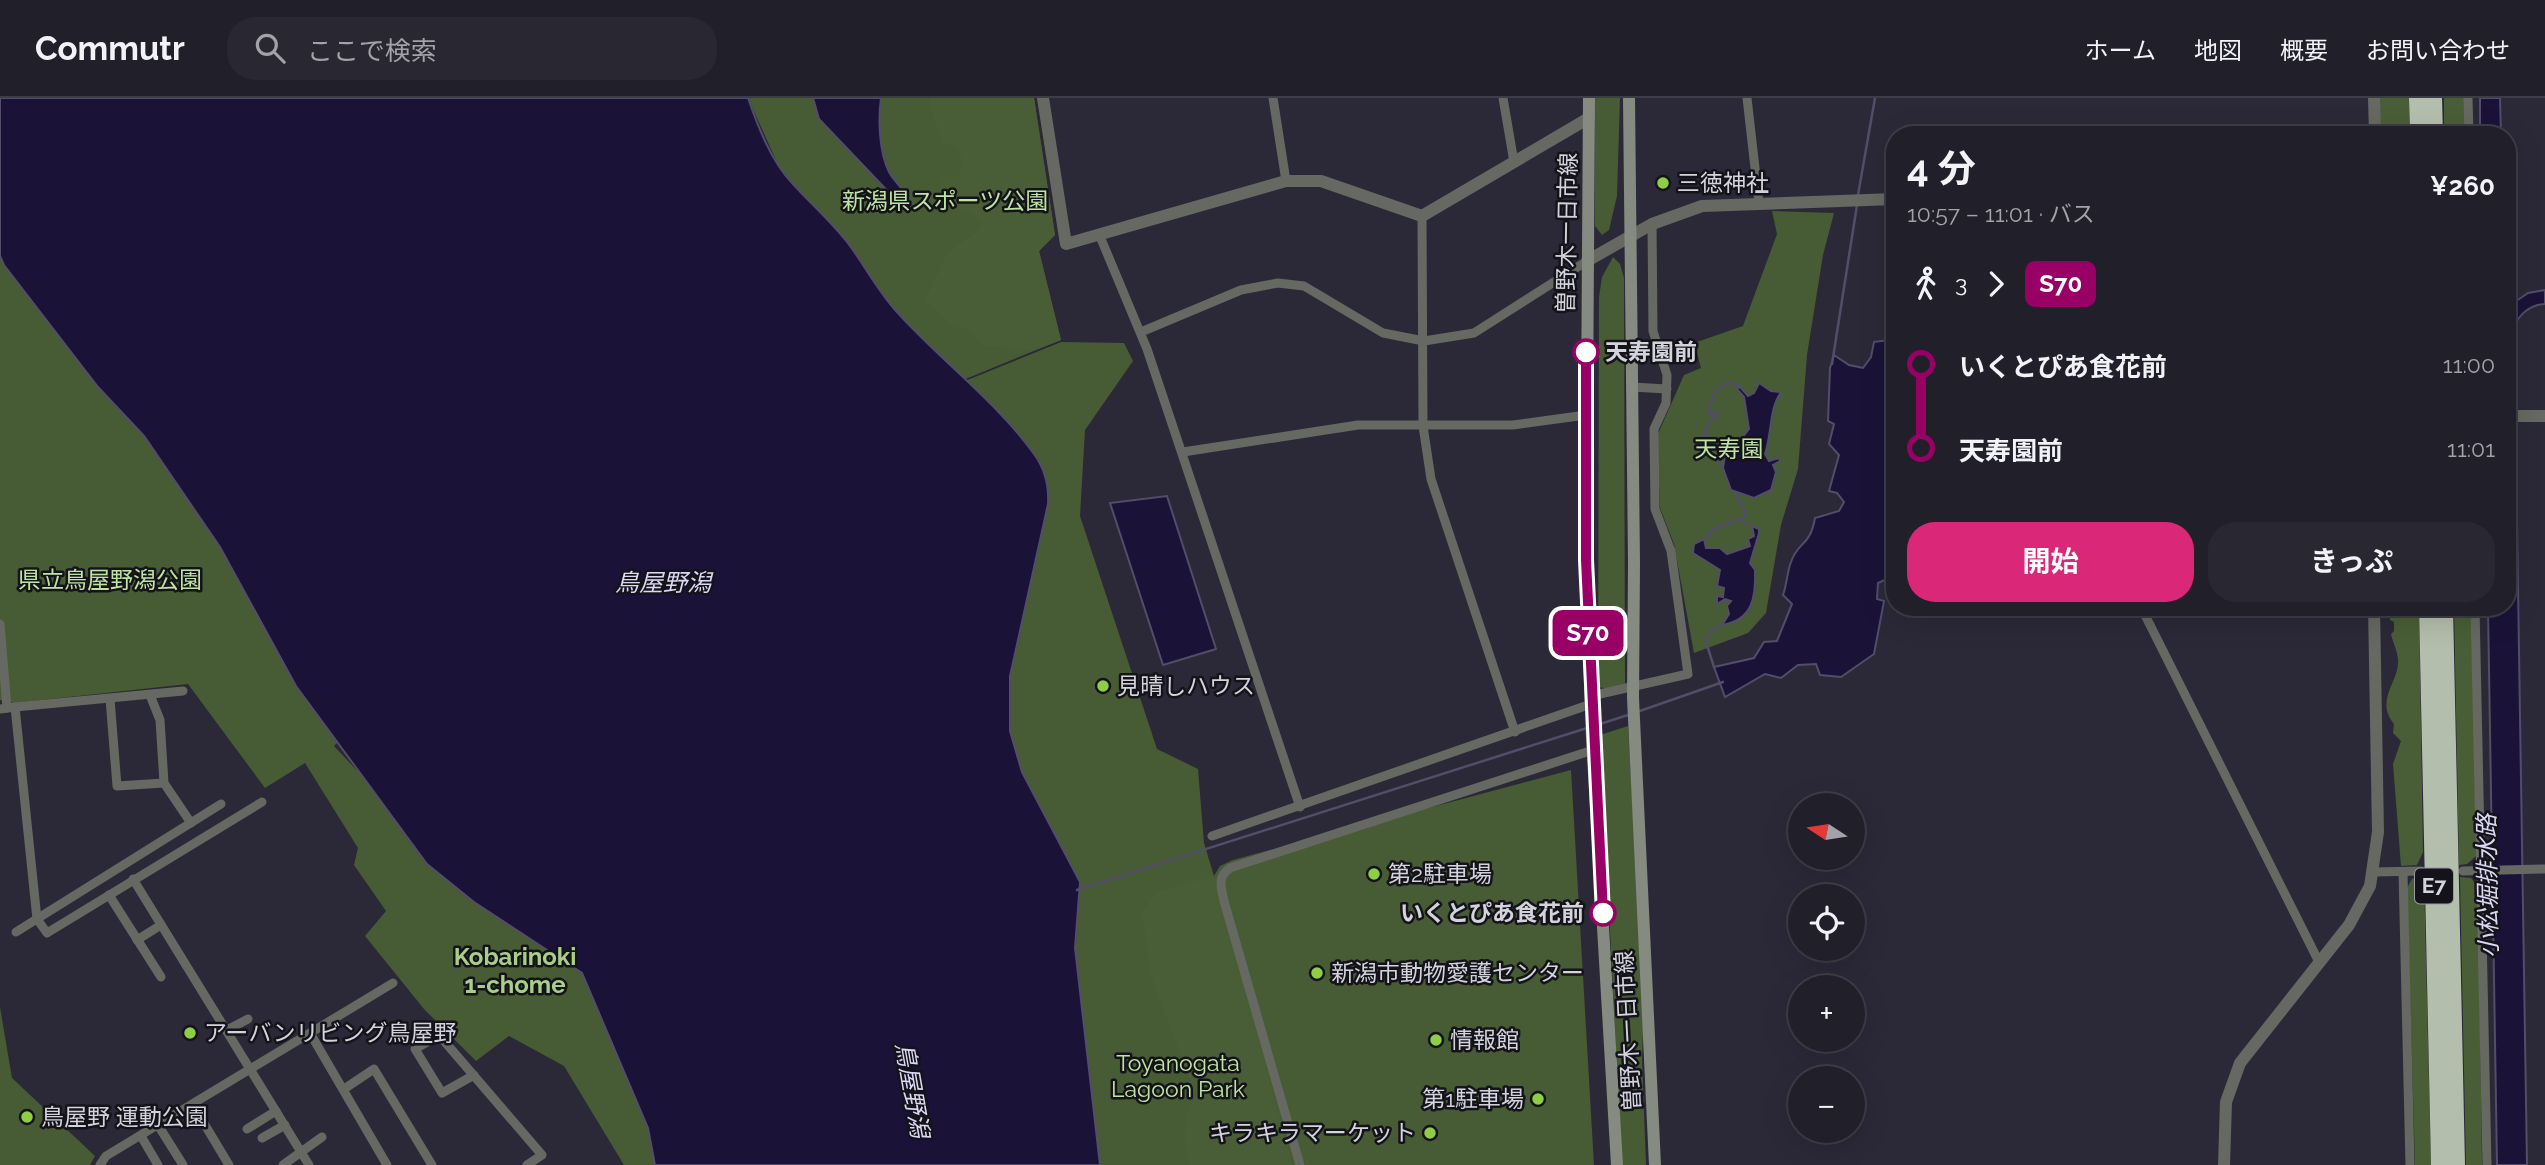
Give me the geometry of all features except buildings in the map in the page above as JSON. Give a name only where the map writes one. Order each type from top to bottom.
[{"type":"highway","points":[[2418,98],[2419,126]]},
{"type":"highway","points":[[2433,98],[2434,126]]},
{"type":"highway","name":"E7","points":[[2428,616],[2440,1165]]},
{"type":"highway","name":"E7","points":[[2444,616],[2456,1165]]},
{"type":"main road","name":"曽野木一日市線","points":[[1589,98],[1586,560],[1593,745],[1617,1165]]},
{"type":"main road","name":"曽野木一日市線","points":[[1629,98],[1633,727],[1655,1165]]},
{"type":"main road","points":[[1649,1165],[1654,1135]]},
{"type":"street","points":[[1043,98],[1066,244],[1286,181],[1321,181],[1423,216],[1589,118]]},
{"type":"street","points":[[1273,98],[1286,181]]},
{"type":"street","points":[[1503,98],[1514,162]]},
{"type":"street","points":[[1746,98],[1759,203]]},
{"type":"street","points":[[2374,98],[2375,126]]},
{"type":"street","points":[[2468,98],[2469,126]]},
{"type":"street","points":[[1141,332],[1241,290],[1278,283],[1304,286],[1383,333],[1424,341],[1474,334],[1628,236],[1702,206],[1886,199]]},
{"type":"street","points":[[1423,216],[1423,426],[1431,478],[1515,732]]},
{"type":"street","points":[[1212,836],[1591,704],[1688,674],[1671,551],[1655,509],[1654,429],[1666,403],[1667,375],[1653,331],[1653,224]]},
{"type":"street","points":[[1099,234],[1141,332],[1300,807]]},
{"type":"street","points":[[1632,387],[1667,388]]},
{"type":"street","points":[[1183,452],[1358,425],[1513,425],[1586,415]]},
{"type":"street","points":[[2516,416],[2545,416]]},
{"type":"street","points":[[2146,616],[2319,962]]},
{"type":"street","points":[[2224,1165],[2226,1102],[2241,1063],[2361,906],[2374,873],[2378,832],[2374,616]]},
{"type":"street","points":[[2475,616],[2484,871],[2487,1165]]},
{"type":"street","points":[[0,624],[7,708],[37,919],[47,933],[262,802]]},
{"type":"street","points":[[7,708],[183,691]]},
{"type":"street","points":[[150,695],[160,720],[164,783],[191,823]]},
{"type":"street","points":[[110,699],[117,786],[164,783]]},
{"type":"street","points":[[1300,1165],[1224,901],[1220,882],[1223,873],[1230,868],[1593,745]]},
{"type":"street","points":[[16,932],[221,804]]},
{"type":"street","points":[[2463,871],[2545,869]]},
{"type":"street","points":[[2403,872],[2410,1165]]},
{"type":"street","points":[[2374,873],[2421,872]]},
{"type":"street","points":[[132,879],[309,1165]]},
{"type":"street","points":[[109,895],[161,978]]},
{"type":"street","points":[[137,940],[161,925]]},
{"type":"street","points":[[100,1165],[106,1156],[393,983]]},
{"type":"street","points":[[227,1030],[248,1018]]},
{"type":"street","points":[[310,1033],[387,1165]]},
{"type":"street","points":[[474,1075],[442,1093],[415,1049],[439,1035],[474,1075],[542,1155],[527,1165]]},
{"type":"street","points":[[344,1089],[374,1069],[432,1165]]},
{"type":"street","points":[[193,1105],[229,1165]]},
{"type":"street","points":[[247,1129],[276,1111]]},
{"type":"street","points":[[158,1125],[183,1165]]},
{"type":"street","points":[[262,1138],[285,1125]]},
{"type":"street","points":[[141,1136],[158,1165]]},
{"type":"street","points":[[283,1165],[322,1137]]},
{"type":"green space","name":"新潟県スポーツ公園","points":[[748,98],[1034,98],[1055,235],[1039,251],[1061,340],[963,380],[883,297],[848,244],[780,169]]},
{"type":"green space","points":[[930,98],[1034,98],[1055,235],[1039,251],[1061,340],[1035,350],[982,346],[969,330],[950,324],[925,299],[948,252],[980,229],[982,222],[972,214],[935,200],[943,179],[958,178],[963,164],[958,148],[944,143],[929,107]]},
{"type":"green space","points":[[1595,98],[1620,98],[1617,196],[1609,230],[1602,235],[1595,226]]},
{"type":"green space","points":[[2378,98],[2409,98],[2409,126],[2379,126]]},
{"type":"green space","points":[[2444,98],[2465,98],[2465,126],[2444,126]]},
{"type":"green space","name":"天寿園","points":[[1772,211],[1834,213],[1823,255],[1807,355],[1798,469],[1781,525],[1766,613],[1748,633],[1694,653],[1674,544],[1660,508],[1657,436],[1684,375],[1701,368],[1694,343],[1743,326],[1777,234]]},
{"type":"green space","name":"県立鳥屋野潟公園","points":[[0,256],[98,387],[144,436],[220,547],[296,686],[337,743],[334,746],[363,777],[426,864],[474,902],[582,973],[648,1128],[655,1165],[624,1165],[564,1066],[509,1036],[476,1061],[424,1009],[365,936],[386,911],[354,865],[358,848],[305,763],[265,788],[188,684],[14,703],[0,700]]},
{"type":"green space","points":[[1613,257],[1620,264],[1624,278],[1625,685],[1606,689],[1600,687],[1598,679],[1599,297],[1602,277]]},
{"type":"green space","name":"Toyanogata Lagoon Park","points":[[1061,342],[1124,343],[1133,361],[1085,430],[1080,516],[1157,749],[1198,769],[1204,843],[1214,876],[1220,866],[1233,860],[1571,770],[1594,1165],[1100,1165],[1075,948],[1080,882],[1022,772],[1010,731],[1010,676],[1048,504],[1048,487],[1002,418],[965,381]]},
{"type":"green space","points":[[2390,616],[2419,616],[2423,852],[2417,865],[2401,866],[2393,764],[2401,741],[2393,733],[2394,724],[2386,707],[2398,668],[2391,634],[2394,631],[2394,622],[2390,620]]},
{"type":"green space","points":[[2454,616],[2472,616],[2476,856],[2467,864],[2459,865]]},
{"type":"green space","points":[[1628,726],[1644,1002],[1642,1060],[1646,1165],[1622,1165],[1600,735]]},
{"type":"green space","points":[[1214,876],[1293,1165],[1189,1165],[1185,1129],[1188,1113],[1196,1096],[1151,976],[1142,912],[1158,891]]},
{"type":"green space","points":[[2424,877],[2431,1165],[2415,1165],[2407,888],[2412,879]]},
{"type":"green space","points":[[2460,877],[2471,878],[2478,887],[2482,1165],[2466,1165]]},
{"type":"green space","name":"鳥屋野 運動公園","points":[[0,1007],[12,1078],[95,1156],[90,1165],[0,1165]]},
{"type":"water","name":"鳥屋野潟","points":[[0,98],[748,98],[766,143],[784,174],[840,234],[896,311],[1003,416],[1034,454],[1044,471],[1048,504],[1010,676],[1010,731],[1022,772],[1080,882],[1075,948],[1100,1165],[655,1165],[648,1128],[582,973],[474,902],[427,864],[296,686],[220,547],[144,436],[98,387],[4,265],[0,256]]},
{"type":"water","points":[[813,98],[881,98],[883,155],[889,172],[908,201],[900,204],[819,119]]},
{"type":"water","points":[[2480,98],[2500,98],[2501,126],[2480,126]]},
{"type":"water","points":[[2545,290],[2545,304],[2525,311],[2516,324],[2516,301],[2528,293]]},
{"type":"water","points":[[1886,340],[1886,579],[1878,583],[1877,599],[1884,601],[1874,654],[1841,677],[1820,675],[1816,664],[1798,665],[1781,678],[1765,674],[1725,697],[1714,667],[1754,658],[1764,642],[1777,641],[1792,604],[1783,595],[1794,555],[1810,534],[1815,518],[1839,511],[1844,502],[1837,493],[1829,491],[1839,455],[1829,444],[1834,424],[1828,421],[1830,368],[1834,355],[1849,365],[1863,368],[1871,357],[1874,342]]},
{"type":"water","points":[[1759,383],[1771,391],[1781,392],[1774,406],[1765,454],[1769,461],[1779,458],[1780,461],[1773,465],[1776,472],[1771,490],[1754,498],[1731,490],[1723,468],[1726,448],[1738,443],[1749,429],[1744,397],[1737,389],[1740,387],[1748,396],[1754,393]]},
{"type":"water","points":[[2516,458],[2527,1165],[2497,1165],[2488,616],[2516,616]]},
{"type":"water","points":[[1167,496],[1216,649],[1163,665],[1110,503]]},
{"type":"water","points":[[1752,526],[1759,529],[1750,563],[1755,570],[1753,598],[1746,613],[1722,625],[1729,614],[1727,606],[1731,601],[1725,599],[1717,604],[1717,596],[1723,597],[1724,588],[1717,586],[1720,570],[1693,553],[1694,544],[1704,539],[1706,548],[1720,548],[1727,554],[1750,546],[1748,539],[1754,536]]},
{"type":"waterway","points":[[1858,195],[1875,98]]},
{"type":"waterway","points":[[1832,364],[1857,205]]},
{"type":"waterway","points":[[1723,468],[1717,456],[1709,454],[1701,436],[1706,435],[1706,428],[1718,413],[1708,415],[1714,393],[1729,382],[1740,387]]},
{"type":"waterway","points":[[1738,494],[1736,498],[1746,511],[1742,520]]},
{"type":"waterway","points":[[1705,541],[1712,530],[1738,519],[1752,526]]},
{"type":"waterway","points":[[1714,667],[1706,642],[1709,633],[1722,625]]},
{"type":"waterway","points":[[1637,712],[1723,682]]},
{"type":"waterway","points":[[1597,725],[1631,714]]},
{"type":"waterway","points":[[1077,890],[1587,728]]},
{"type":"bus line","name":"S70","points":[[1586,352],[1586,560],[1592,740],[1603,913]]},
{"type":"place","name":"三徳神社","points":[[1663,183]]},
{"type":"place","name":"天寿園前","points":[[1586,352]]},
{"type":"place","name":"見晴しハウス","points":[[1103,686]]},
{"type":"place","name":"第2駐車場","points":[[1374,874]]},
{"type":"place","name":"いくとぴあ食花前","points":[[1603,913]]},
{"type":"place","name":"新潟市動物愛護センター","points":[[1317,973]]},
{"type":"place","name":"アーバンリビング鳥屋野","points":[[190,1033]]},
{"type":"place","name":"情報館","points":[[1436,1040]]},
{"type":"place","name":"第1駐車場","points":[[1538,1099]]},
{"type":"place","name":"鳥屋野 運動公園","points":[[27,1117]]},
{"type":"place","name":"キラキラマーケット","points":[[1430,1133]]},
{"type":"district","name":"Kobarinoki 1-chome","points":[[515,971]]},
{"type":"water label","name":"小松堀排水路","points":[[2488,886]]}]
